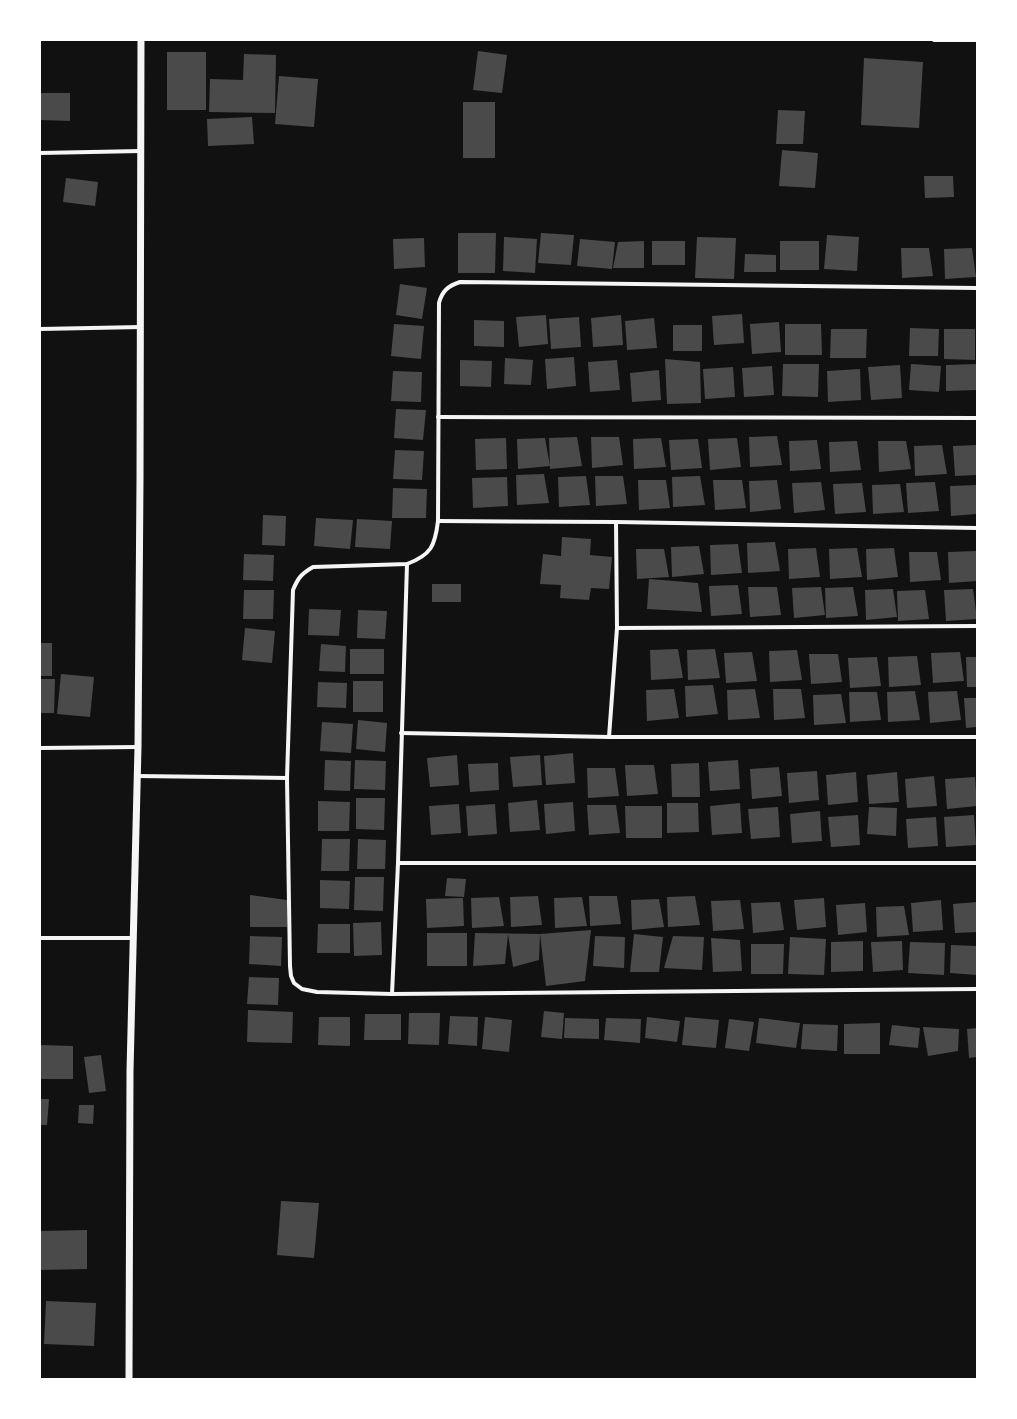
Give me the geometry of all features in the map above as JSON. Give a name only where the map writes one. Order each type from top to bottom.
[{"type":"street","points":[[129,1379],[130,1071],[138,747],[141,327],[141,40]]},
{"type":"street","points":[[934,40],[977,40]]},
{"type":"street","points":[[40,153],[141,150]]},
{"type":"street","points":[[977,288],[460,282],[452,285],[441,295],[439,303],[438,521],[436,539],[427,553],[418,560],[407,564],[313,567],[297,580],[293,590],[287,778],[291,976],[294,983],[302,989],[317,992],[392,994],[977,989]]},
{"type":"street","points":[[40,329],[141,327]]},
{"type":"street","points":[[438,416],[977,418]]},
{"type":"street","points":[[438,521],[616,522],[977,528]]},
{"type":"street","points":[[609,736],[617,628],[616,522]]},
{"type":"street","points":[[392,994],[398,863],[407,564]]},
{"type":"street","points":[[617,628],[977,626]]},
{"type":"street","points":[[401,733],[609,736],[977,737]]},
{"type":"street","points":[[40,748],[138,747]]},
{"type":"street","points":[[137,776],[287,778]]},
{"type":"street","points":[[398,863],[977,863]]},
{"type":"street","points":[[40,938],[133,938]]},
{"type":"building","points":[[478,51],[507,55],[502,93],[473,90]]},
{"type":"building","points":[[167,52],[206,52],[206,110],[167,110]]},
{"type":"building","points":[[244,54],[276,55],[275,113],[209,112],[210,79],[243,80]]},
{"type":"building","points":[[864,58],[923,62],[919,128],[861,125]]},
{"type":"building","points":[[279,76],[318,79],[314,127],[275,124]]},
{"type":"building","points":[[40,93],[70,93],[70,121],[40,120]]},
{"type":"building","points":[[463,102],[495,102],[495,158],[463,158]]},
{"type":"building","points":[[778,110],[805,111],[803,144],[776,144]]},
{"type":"building","points":[[252,117],[254,144],[208,146],[207,119]]},
{"type":"building","points":[[782,150],[818,153],[815,188],[779,186]]},
{"type":"building","points":[[924,176],[953,176],[954,197],[925,198]]},
{"type":"building","points":[[66,178],[98,182],[95,206],[63,202]]},
{"type":"building","points":[[458,233],[496,233],[495,273],[458,273]]},
{"type":"building","points":[[541,233],[574,235],[571,265],[538,263]]},
{"type":"building","points":[[827,235],[859,237],[857,271],[824,269]]},
{"type":"building","points":[[504,237],[537,239],[535,273],[503,271]]},
{"type":"building","points":[[697,237],[736,238],[734,279],[695,278]]},
{"type":"building","points":[[424,238],[425,267],[394,269],[393,239]]},
{"type":"building","points":[[580,239],[615,242],[612,269],[577,266]]},
{"type":"building","points":[[644,241],[644,268],[613,268],[618,242]]},
{"type":"building","points":[[652,241],[685,241],[685,265],[652,265]]},
{"type":"building","points":[[780,241],[819,241],[819,270],[780,270]]},
{"type":"building","points":[[901,248],[929,248],[933,276],[902,278]]},
{"type":"building","points":[[972,248],[976,277],[945,279],[944,249]]},
{"type":"building","points":[[745,254],[776,255],[776,272],[744,272]]},
{"type":"building","points":[[400,284],[427,288],[422,319],[396,315]]},
{"type":"building","points":[[742,314],[744,343],[714,345],[712,316]]},
{"type":"building","points":[[546,315],[548,344],[519,347],[516,317]]},
{"type":"building","points":[[621,315],[623,345],[593,347],[591,318]]},
{"type":"building","points":[[579,317],[581,347],[551,349],[549,319]]},
{"type":"building","points":[[654,318],[657,348],[627,350],[625,321]]},
{"type":"building","points":[[474,320],[504,321],[504,347],[474,346]]},
{"type":"building","points":[[779,322],[781,352],[752,354],[750,324]]},
{"type":"building","points":[[394,324],[424,326],[421,359],[391,356]]},
{"type":"building","points":[[785,324],[821,324],[822,355],[785,355]]},
{"type":"building","points":[[673,325],[702,325],[702,351],[673,351]]},
{"type":"building","points":[[910,328],[939,329],[938,356],[909,356]]},
{"type":"building","points":[[831,329],[867,329],[866,358],[830,358]]},
{"type":"building","points":[[944,329],[975,329],[975,360],[944,359]]},
{"type":"building","points":[[574,357],[576,386],[547,389],[545,359]]},
{"type":"building","points":[[505,358],[533,360],[531,385],[504,384]]},
{"type":"building","points":[[665,359],[700,362],[701,403],[667,404]]},
{"type":"building","points":[[460,360],[492,361],[491,387],[460,386]]},
{"type":"building","points":[[617,360],[620,390],[590,392],[588,362]]},
{"type":"building","points":[[783,364],[819,364],[818,397],[782,396]]},
{"type":"building","points":[[911,364],[941,366],[939,392],[909,390]]},
{"type":"building","points":[[977,364],[977,390],[946,391],[946,365]]},
{"type":"building","points":[[900,365],[902,398],[871,400],[868,367]]},
{"type":"building","points":[[772,366],[774,395],[744,397],[742,368]]},
{"type":"building","points":[[733,367],[735,397],[705,399],[703,369]]},
{"type":"building","points":[[860,369],[861,400],[828,402],[827,371]]},
{"type":"building","points":[[659,370],[661,400],[632,402],[630,373]]},
{"type":"building","points":[[393,371],[422,372],[421,402],[391,401]]},
{"type":"building","points":[[396,409],[426,410],[423,440],[394,438]]},
{"type":"building","points":[[777,436],[782,465],[750,467],[749,437]]},
{"type":"building","points":[[577,437],[582,466],[550,469],[549,438]]},
{"type":"building","points":[[591,437],[619,437],[623,465],[592,468]]},
{"type":"building","points":[[506,438],[507,469],[476,470],[475,439]]},
{"type":"building","points":[[545,438],[550,466],[518,469],[517,439]]},
{"type":"building","points":[[661,438],[666,467],[634,469],[633,439]]},
{"type":"building","points":[[737,438],[741,467],[710,470],[708,439]]},
{"type":"building","points":[[698,439],[702,468],[671,470],[669,440]]},
{"type":"building","points":[[817,440],[821,469],[790,471],[789,441]]},
{"type":"building","points":[[857,441],[861,470],[830,472],[829,442]]},
{"type":"building","points":[[878,441],[906,441],[911,469],[879,472]]},
{"type":"building","points":[[942,445],[947,474],[915,476],[914,446]]},
{"type":"building","points":[[977,445],[977,475],[955,476],[953,446]]},
{"type":"building","points":[[395,450],[424,451],[422,480],[393,479]]},
{"type":"building","points":[[544,474],[549,503],[517,505],[516,475]]},
{"type":"building","points":[[586,476],[590,505],[559,507],[558,477]]},
{"type":"building","points":[[595,476],[623,476],[627,504],[596,506]]},
{"type":"building","points":[[700,476],[705,505],[673,507],[672,477]]},
{"type":"building","points":[[507,477],[508,506],[473,508],[472,478]]},
{"type":"building","points":[[638,480],[666,480],[670,508],[639,510]]},
{"type":"building","points":[[713,480],[742,480],[746,508],[715,510]]},
{"type":"building","points":[[777,480],[781,509],[750,512],[749,481]]},
{"type":"building","points":[[821,482],[825,510],[794,513],[792,483]]},
{"type":"building","points":[[935,482],[939,511],[908,513],[906,483]]},
{"type":"building","points":[[862,483],[866,512],[835,514],[833,484]]},
{"type":"building","points":[[900,484],[904,512],[873,514],[872,485]]},
{"type":"building","points":[[977,485],[977,514],[951,516],[950,486]]},
{"type":"building","points":[[393,488],[427,489],[426,518],[392,518]]},
{"type":"building","points":[[263,515],[286,516],[285,546],[262,545]]},
{"type":"building","points":[[316,518],[353,520],[350,549],[314,546]]},
{"type":"building","points":[[357,519],[392,521],[390,549],[355,547]]},
{"type":"building","points":[[562,537],[591,539],[590,555],[612,557],[609,589],[591,588],[589,600],[560,598],[561,585],[540,584],[543,554],[561,556]]},
{"type":"building","points":[[775,542],[780,571],[748,573],[747,543]]},
{"type":"building","points":[[738,544],[742,573],[711,575],[710,545]]},
{"type":"building","points":[[699,546],[704,574],[672,577],[671,547]]},
{"type":"building","points":[[816,548],[820,577],[789,579],[788,549]]},
{"type":"building","points":[[857,548],[862,577],[830,579],[829,549]]},
{"type":"building","points":[[894,548],[898,577],[867,580],[866,549]]},
{"type":"building","points":[[636,549],[664,549],[669,577],[637,579]]},
{"type":"building","points":[[976,551],[977,581],[949,583],[948,552]]},
{"type":"building","points":[[909,552],[937,552],[941,580],[910,582]]},
{"type":"building","points":[[244,554],[274,555],[273,581],[243,580]]},
{"type":"building","points":[[649,579],[698,583],[702,612],[647,609]]},
{"type":"building","points":[[432,584],[461,584],[461,602],[432,602]]},
{"type":"building","points":[[738,585],[742,614],[711,616],[709,586]]},
{"type":"building","points":[[748,587],[777,587],[781,615],[750,617]]},
{"type":"building","points":[[821,587],[825,615],[794,618],[792,588]]},
{"type":"building","points":[[853,587],[858,616],[826,618],[825,588]]},
{"type":"building","points":[[893,589],[897,617],[866,620],[865,590]]},
{"type":"building","points":[[973,589],[977,619],[946,621],[944,590]]},
{"type":"building","points":[[244,590],[274,590],[273,619],[243,619]]},
{"type":"building","points":[[925,590],[929,619],[898,621],[897,591]]},
{"type":"building","points":[[309,609],[341,610],[339,636],[308,635]]},
{"type":"building","points":[[358,610],[387,611],[385,639],[357,638]]},
{"type":"building","points":[[245,628],[275,631],[272,663],[242,660]]},
{"type":"building","points":[[40,643],[52,643],[52,676],[40,676]]},
{"type":"building","points":[[321,644],[346,646],[345,672],[319,671]]},
{"type":"building","points":[[350,649],[384,649],[384,674],[350,674]]},
{"type":"building","points":[[678,649],[683,678],[651,680],[650,650]]},
{"type":"building","points":[[715,649],[720,678],[688,680],[687,650]]},
{"type":"building","points":[[797,650],[802,680],[770,682],[769,651]]},
{"type":"building","points":[[752,652],[757,681],[726,683],[724,653]]},
{"type":"building","points":[[960,652],[964,681],[933,683],[931,653]]},
{"type":"building","points":[[809,654],[838,654],[842,682],[811,684]]},
{"type":"building","points":[[917,656],[921,685],[889,687],[888,657]]},
{"type":"building","points":[[877,657],[881,686],[850,688],[848,658]]},
{"type":"building","points":[[966,657],[977,657],[977,687],[967,687]]},
{"type":"building","points":[[61,674],[94,677],[90,717],[57,714]]},
{"type":"building","points":[[40,679],[55,679],[54,713],[40,713]]},
{"type":"building","points":[[353,681],[383,681],[383,712],[353,712]]},
{"type":"building","points":[[318,682],[347,683],[346,708],[317,707]]},
{"type":"building","points":[[713,685],[718,714],[686,717],[685,686]]},
{"type":"building","points":[[674,689],[679,718],[647,721],[646,690]]},
{"type":"building","points":[[755,689],[760,718],[728,720],[727,690]]},
{"type":"building","points":[[773,689],[801,689],[805,718],[774,720]]},
{"type":"building","points":[[915,691],[920,720],[888,722],[887,692]]},
{"type":"building","points":[[957,691],[961,720],[930,723],[928,692]]},
{"type":"building","points":[[849,692],[877,692],[881,720],[850,722]]},
{"type":"building","points":[[841,694],[846,723],[814,725],[813,695]]},
{"type":"building","points":[[964,698],[977,698],[977,727],[966,728]]},
{"type":"building","points":[[358,720],[387,723],[385,752],[356,749]]},
{"type":"building","points":[[322,722],[353,724],[351,753],[320,751]]},
{"type":"building","points":[[573,753],[575,783],[546,785],[544,756]]},
{"type":"building","points":[[457,755],[459,785],[430,787],[427,758]]},
{"type":"building","points":[[540,755],[542,785],[513,787],[510,757]]},
{"type":"building","points":[[325,760],[351,761],[350,791],[324,790]]},
{"type":"building","points":[[355,760],[386,761],[385,790],[354,789]]},
{"type":"building","points":[[738,760],[740,789],[710,791],[708,762]]},
{"type":"building","points":[[498,763],[499,790],[470,792],[468,764]]},
{"type":"building","points":[[699,763],[700,797],[672,797],[671,764]]},
{"type":"building","points":[[625,765],[654,765],[658,794],[627,796]]},
{"type":"building","points":[[779,767],[782,796],[752,799],[750,769]]},
{"type":"building","points":[[587,768],[615,768],[619,796],[588,798]]},
{"type":"building","points":[[817,771],[819,800],[789,803],[787,773]]},
{"type":"building","points":[[856,772],[858,802],[828,805],[826,775]]},
{"type":"building","points":[[897,772],[899,802],[869,804],[867,775]]},
{"type":"building","points":[[934,776],[937,806],[907,808],[905,779]]},
{"type":"building","points":[[975,777],[977,806],[947,809],[945,779]]},
{"type":"building","points":[[356,798],[385,798],[384,830],[356,829]]},
{"type":"building","points":[[537,800],[540,830],[510,832],[508,803]]},
{"type":"building","points":[[318,801],[350,802],[349,831],[318,831]]},
{"type":"building","points":[[573,802],[575,831],[546,834],[544,804]]},
{"type":"building","points":[[667,803],[698,803],[699,832],[667,833]]},
{"type":"building","points":[[740,803],[742,833],[712,835],[710,806]]},
{"type":"building","points":[[459,804],[461,833],[431,835],[429,806]]},
{"type":"building","points":[[495,804],[497,834],[468,836],[466,806]]},
{"type":"building","points":[[587,805],[616,805],[620,833],[589,835]]},
{"type":"building","points":[[625,806],[662,806],[662,838],[626,838]]},
{"type":"building","points":[[778,807],[780,837],[751,839],[748,809]]},
{"type":"building","points":[[869,807],[897,808],[896,836],[867,834]]},
{"type":"building","points":[[820,811],[822,841],[792,843],[790,814]]},
{"type":"building","points":[[858,815],[860,845],[831,847],[828,817]]},
{"type":"building","points":[[974,815],[976,845],[946,847],[944,817]]},
{"type":"building","points":[[936,817],[938,846],[908,848],[906,819]]},
{"type":"building","points":[[322,839],[350,839],[349,871],[321,871]]},
{"type":"building","points":[[358,839],[386,840],[385,869],[357,869]]},
{"type":"building","points":[[355,877],[384,877],[383,911],[354,910]]},
{"type":"building","points":[[447,878],[466,879],[464,897],[445,896]]},
{"type":"building","points":[[320,880],[350,881],[349,909],[320,908]]},
{"type":"building","points":[[250,895],[287,900],[287,927],[250,927]]},
{"type":"building","points":[[538,896],[542,925],[511,927],[510,897]]},
{"type":"building","points":[[589,896],[617,896],[621,924],[590,926]]},
{"type":"building","points":[[695,896],[700,925],[668,927],[667,897]]},
{"type":"building","points":[[499,897],[504,926],[472,928],[471,898]]},
{"type":"building","points":[[582,897],[587,926],[555,928],[554,898]]},
{"type":"building","points":[[463,898],[464,926],[427,928],[426,899]]},
{"type":"building","points":[[824,898],[826,927],[797,930],[794,900]]},
{"type":"building","points":[[659,899],[664,927],[632,930],[631,900]]},
{"type":"building","points":[[740,900],[744,929],[713,931],[711,901]]},
{"type":"building","points":[[941,900],[943,930],[913,932],[911,903]]},
{"type":"building","points":[[780,902],[784,930],[753,933],[751,903]]},
{"type":"building","points":[[977,902],[977,932],[955,933],[953,904]]},
{"type":"building","points":[[865,903],[867,932],[838,935],[836,905]]},
{"type":"building","points":[[904,906],[909,935],[877,937],[876,907]]},
{"type":"building","points":[[381,922],[382,955],[354,956],[353,923]]},
{"type":"building","points":[[318,924],[350,924],[350,953],[317,953]]},
{"type":"building","points":[[591,930],[585,981],[546,986],[540,934]]},
{"type":"building","points":[[427,933],[467,933],[467,966],[427,966]]},
{"type":"building","points":[[475,933],[540,934],[539,960],[513,967],[508,934],[505,964],[473,966]]},
{"type":"building","points":[[634,934],[663,937],[659,972],[630,972]]},
{"type":"building","points":[[250,936],[282,937],[281,966],[249,964]]},
{"type":"building","points":[[595,936],[625,937],[624,968],[593,966]]},
{"type":"building","points":[[673,936],[704,937],[702,970],[664,968]]},
{"type":"building","points":[[790,937],[826,939],[824,975],[788,974]]},
{"type":"building","points":[[711,938],[740,940],[742,971],[713,972]]},
{"type":"building","points":[[863,941],[863,971],[831,972],[831,942]]},
{"type":"building","points":[[902,941],[903,970],[873,972],[871,942]]},
{"type":"building","points":[[910,942],[945,943],[944,975],[908,973]]},
{"type":"building","points":[[751,944],[784,944],[783,974],[751,974]]},
{"type":"building","points":[[951,945],[977,946],[977,975],[950,973]]},
{"type":"building","points":[[249,977],[279,978],[278,1005],[247,1004]]},
{"type":"building","points":[[248,1010],[293,1012],[292,1043],[247,1042]]},
{"type":"building","points":[[544,1011],[564,1013],[562,1039],[541,1037]]},
{"type":"building","points":[[409,1013],[440,1013],[439,1045],[408,1044]]},
{"type":"building","points":[[365,1014],[401,1014],[401,1040],[364,1040]]},
{"type":"building","points":[[450,1016],[478,1017],[477,1046],[448,1044]]},
{"type":"building","points":[[319,1017],[350,1017],[350,1046],[318,1045]]},
{"type":"building","points":[[485,1017],[512,1020],[509,1052],[482,1049]]},
{"type":"building","points":[[647,1017],[680,1021],[677,1042],[645,1038]]},
{"type":"building","points":[[685,1017],[719,1020],[716,1048],[682,1045]]},
{"type":"building","points":[[565,1018],[599,1019],[599,1039],[564,1038]]},
{"type":"building","points":[[606,1018],[641,1019],[640,1043],[604,1040]]},
{"type":"building","points":[[759,1018],[800,1023],[796,1048],[756,1043]]},
{"type":"building","points":[[729,1019],[754,1022],[749,1051],[725,1048]]},
{"type":"building","points":[[880,1023],[880,1054],[844,1054],[844,1024]]},
{"type":"building","points":[[803,1024],[838,1025],[837,1051],[801,1049]]},
{"type":"building","points":[[892,1025],[920,1028],[918,1048],[889,1045]]},
{"type":"building","points":[[923,1027],[959,1029],[958,1051],[928,1056]]},
{"type":"building","points":[[977,1028],[977,1057],[969,1058],[967,1029]]},
{"type":"building","points":[[41,1045],[73,1046],[73,1079],[41,1079]]},
{"type":"building","points":[[101,1055],[106,1091],[89,1093],[84,1057]]},
{"type":"building","points":[[40,1099],[49,1099],[47,1125],[40,1125]]},
{"type":"building","points":[[79,1105],[94,1105],[93,1124],[78,1123]]},
{"type":"building","points":[[281,1201],[319,1203],[314,1258],[277,1255]]},
{"type":"building","points":[[87,1230],[87,1269],[40,1270],[40,1231]]},
{"type":"building","points":[[46,1301],[96,1303],[94,1346],[44,1344]]}]
